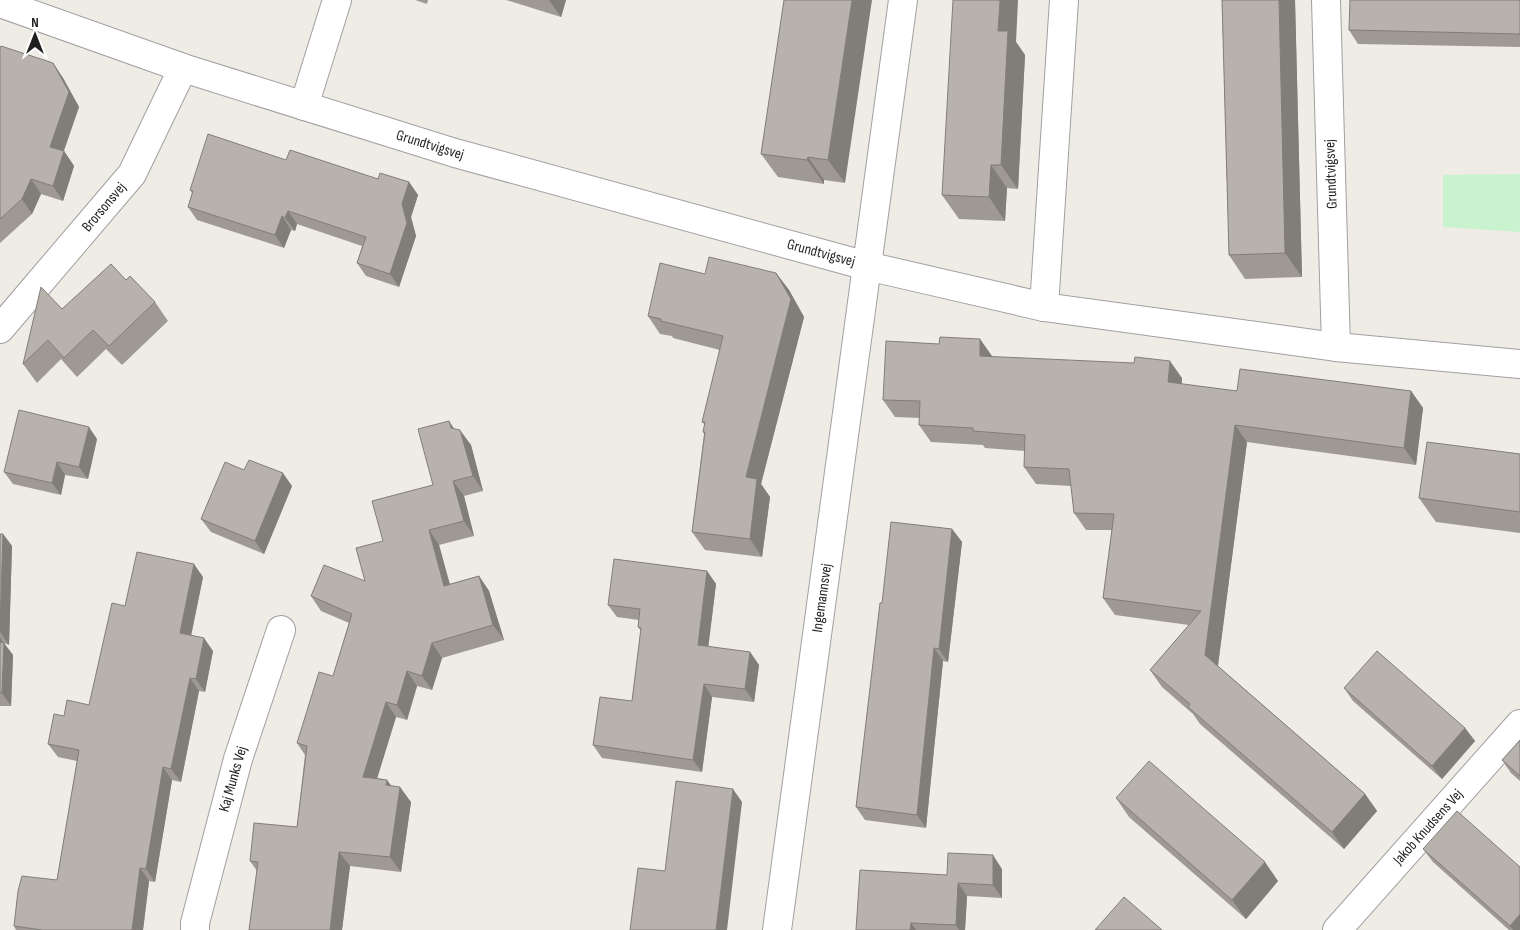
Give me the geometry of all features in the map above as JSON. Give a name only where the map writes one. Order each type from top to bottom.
[{"type":"street","points":[[304,106],[337,0]]},
{"type":"street","name":"Grundtvigsvej","points":[[867,266],[903,0]]},
{"type":"street","points":[[1044,307],[1064,0]]},
{"type":"street","name":"Grundtvigsvej","points":[[1326,0],[1336,347]]},
{"type":"street","name":"Grundtvigsvej","points":[[0,3],[183,68],[455,153],[867,266],[1044,307],[1336,347],[1520,364]]},
{"type":"street","name":"Brorsonsvej","points":[[0,330],[132,174],[183,68]]},
{"type":"street","name":"Ingemannsvej","points":[[777,930],[867,266]]},
{"type":"street","name":"Kaj Munks Vej","points":[[195,930],[195,923],[238,759],[281,630]]},
{"type":"street","name":"Jakob Knudsens Vej","points":[[1337,930],[1520,724]]},
{"type":"green space","points":[[1520,174],[1520,232],[1443,227],[1443,175]]},
{"type":"building","points":[[784,0],[852,0],[828,160],[808,157],[807,160],[761,154]]},
{"type":"building","points":[[953,0],[1000,0],[998,31],[1008,31],[1001,165],[991,165],[989,197],[942,195]]},
{"type":"building","points":[[1222,0],[1279,0],[1285,253],[1229,255]]},
{"type":"building","points":[[1350,0],[1520,0],[1520,34],[1349,30]]},
{"type":"building","points":[[1,46],[53,63],[69,92],[50,147],[64,151],[53,186],[31,179],[22,199],[0,219],[0,48]]},
{"type":"building","points":[[208,134],[286,160],[290,150],[378,179],[380,173],[409,182],[402,204],[407,223],[390,274],[357,263],[366,237],[288,211],[285,218],[282,216],[275,235],[188,207],[193,191],[190,190]]},
{"type":"building","points":[[709,257],[776,273],[791,299],[746,477],[757,479],[750,539],[692,532],[705,432],[703,432],[705,422],[702,422],[723,336],[648,316],[660,263],[705,274]]},
{"type":"building","points":[[111,264],[126,280],[130,276],[155,302],[109,346],[93,330],[64,358],[48,340],[23,364],[41,287],[62,309]]},
{"type":"building","points":[[940,337],[980,339],[980,356],[1134,363],[1135,357],[1170,361],[1168,382],[1237,391],[1240,369],[1411,391],[1404,448],[1235,425],[1205,655],[1365,794],[1332,832],[1188,707],[1190,704],[1150,670],[1201,611],[1103,598],[1114,514],[1074,513],[1069,469],[1024,467],[1025,435],[973,431],[973,428],[919,425],[920,401],[883,400],[886,341],[939,344]]},
{"type":"building","points":[[19,410],[89,427],[79,467],[57,462],[52,483],[4,472]]},
{"type":"building","points":[[449,421],[451,428],[460,430],[473,476],[453,481],[464,521],[429,530],[444,586],[479,576],[493,625],[432,643],[422,676],[407,671],[397,705],[386,702],[363,777],[387,780],[386,785],[400,787],[390,857],[339,852],[330,930],[249,930],[258,862],[250,861],[254,823],[297,827],[307,746],[297,743],[319,672],[333,676],[352,614],[311,596],[324,565],[365,581],[356,548],[383,541],[372,501],[433,485],[418,429]]},
{"type":"building","points":[[1427,442],[1520,454],[1520,512],[1419,498]]},
{"type":"building","points":[[249,460],[283,473],[255,541],[201,519],[225,462],[244,470]]},
{"type":"building","points":[[891,522],[952,529],[939,649],[934,648],[917,815],[856,807]]},
{"type":"building","points":[[0,534],[3,534],[0,632]]},
{"type":"building","points":[[137,552],[194,564],[180,633],[204,638],[196,679],[190,678],[171,769],[163,767],[146,869],[140,868],[132,930],[42,930],[14,926],[18,891],[22,876],[57,880],[79,750],[48,744],[54,714],[64,716],[67,700],[89,705],[112,603],[125,606]]},
{"type":"building","points":[[614,559],[707,571],[698,645],[750,652],[745,689],[704,684],[693,760],[593,745],[600,697],[632,701],[641,628],[638,627],[640,609],[608,605]]},
{"type":"building","points":[[0,642],[4,643],[2,693],[0,693]]},
{"type":"building","points":[[1377,651],[1465,728],[1432,766],[1344,688]]},
{"type":"building","points":[[1520,740],[1520,776],[1502,760]]},
{"type":"building","points":[[1149,761],[1265,862],[1232,900],[1116,798]]},
{"type":"building","points":[[676,781],[733,789],[716,930],[630,930],[638,868],[665,871]]},
{"type":"building","points":[[1457,811],[1520,867],[1520,914],[1510,926],[1423,849]]},
{"type":"building","points":[[948,853],[993,855],[993,885],[958,883],[956,925],[911,923],[910,930],[856,930],[860,870],[947,875]]},
{"type":"building","points":[[1124,897],[1162,930],[1095,930]]}]
